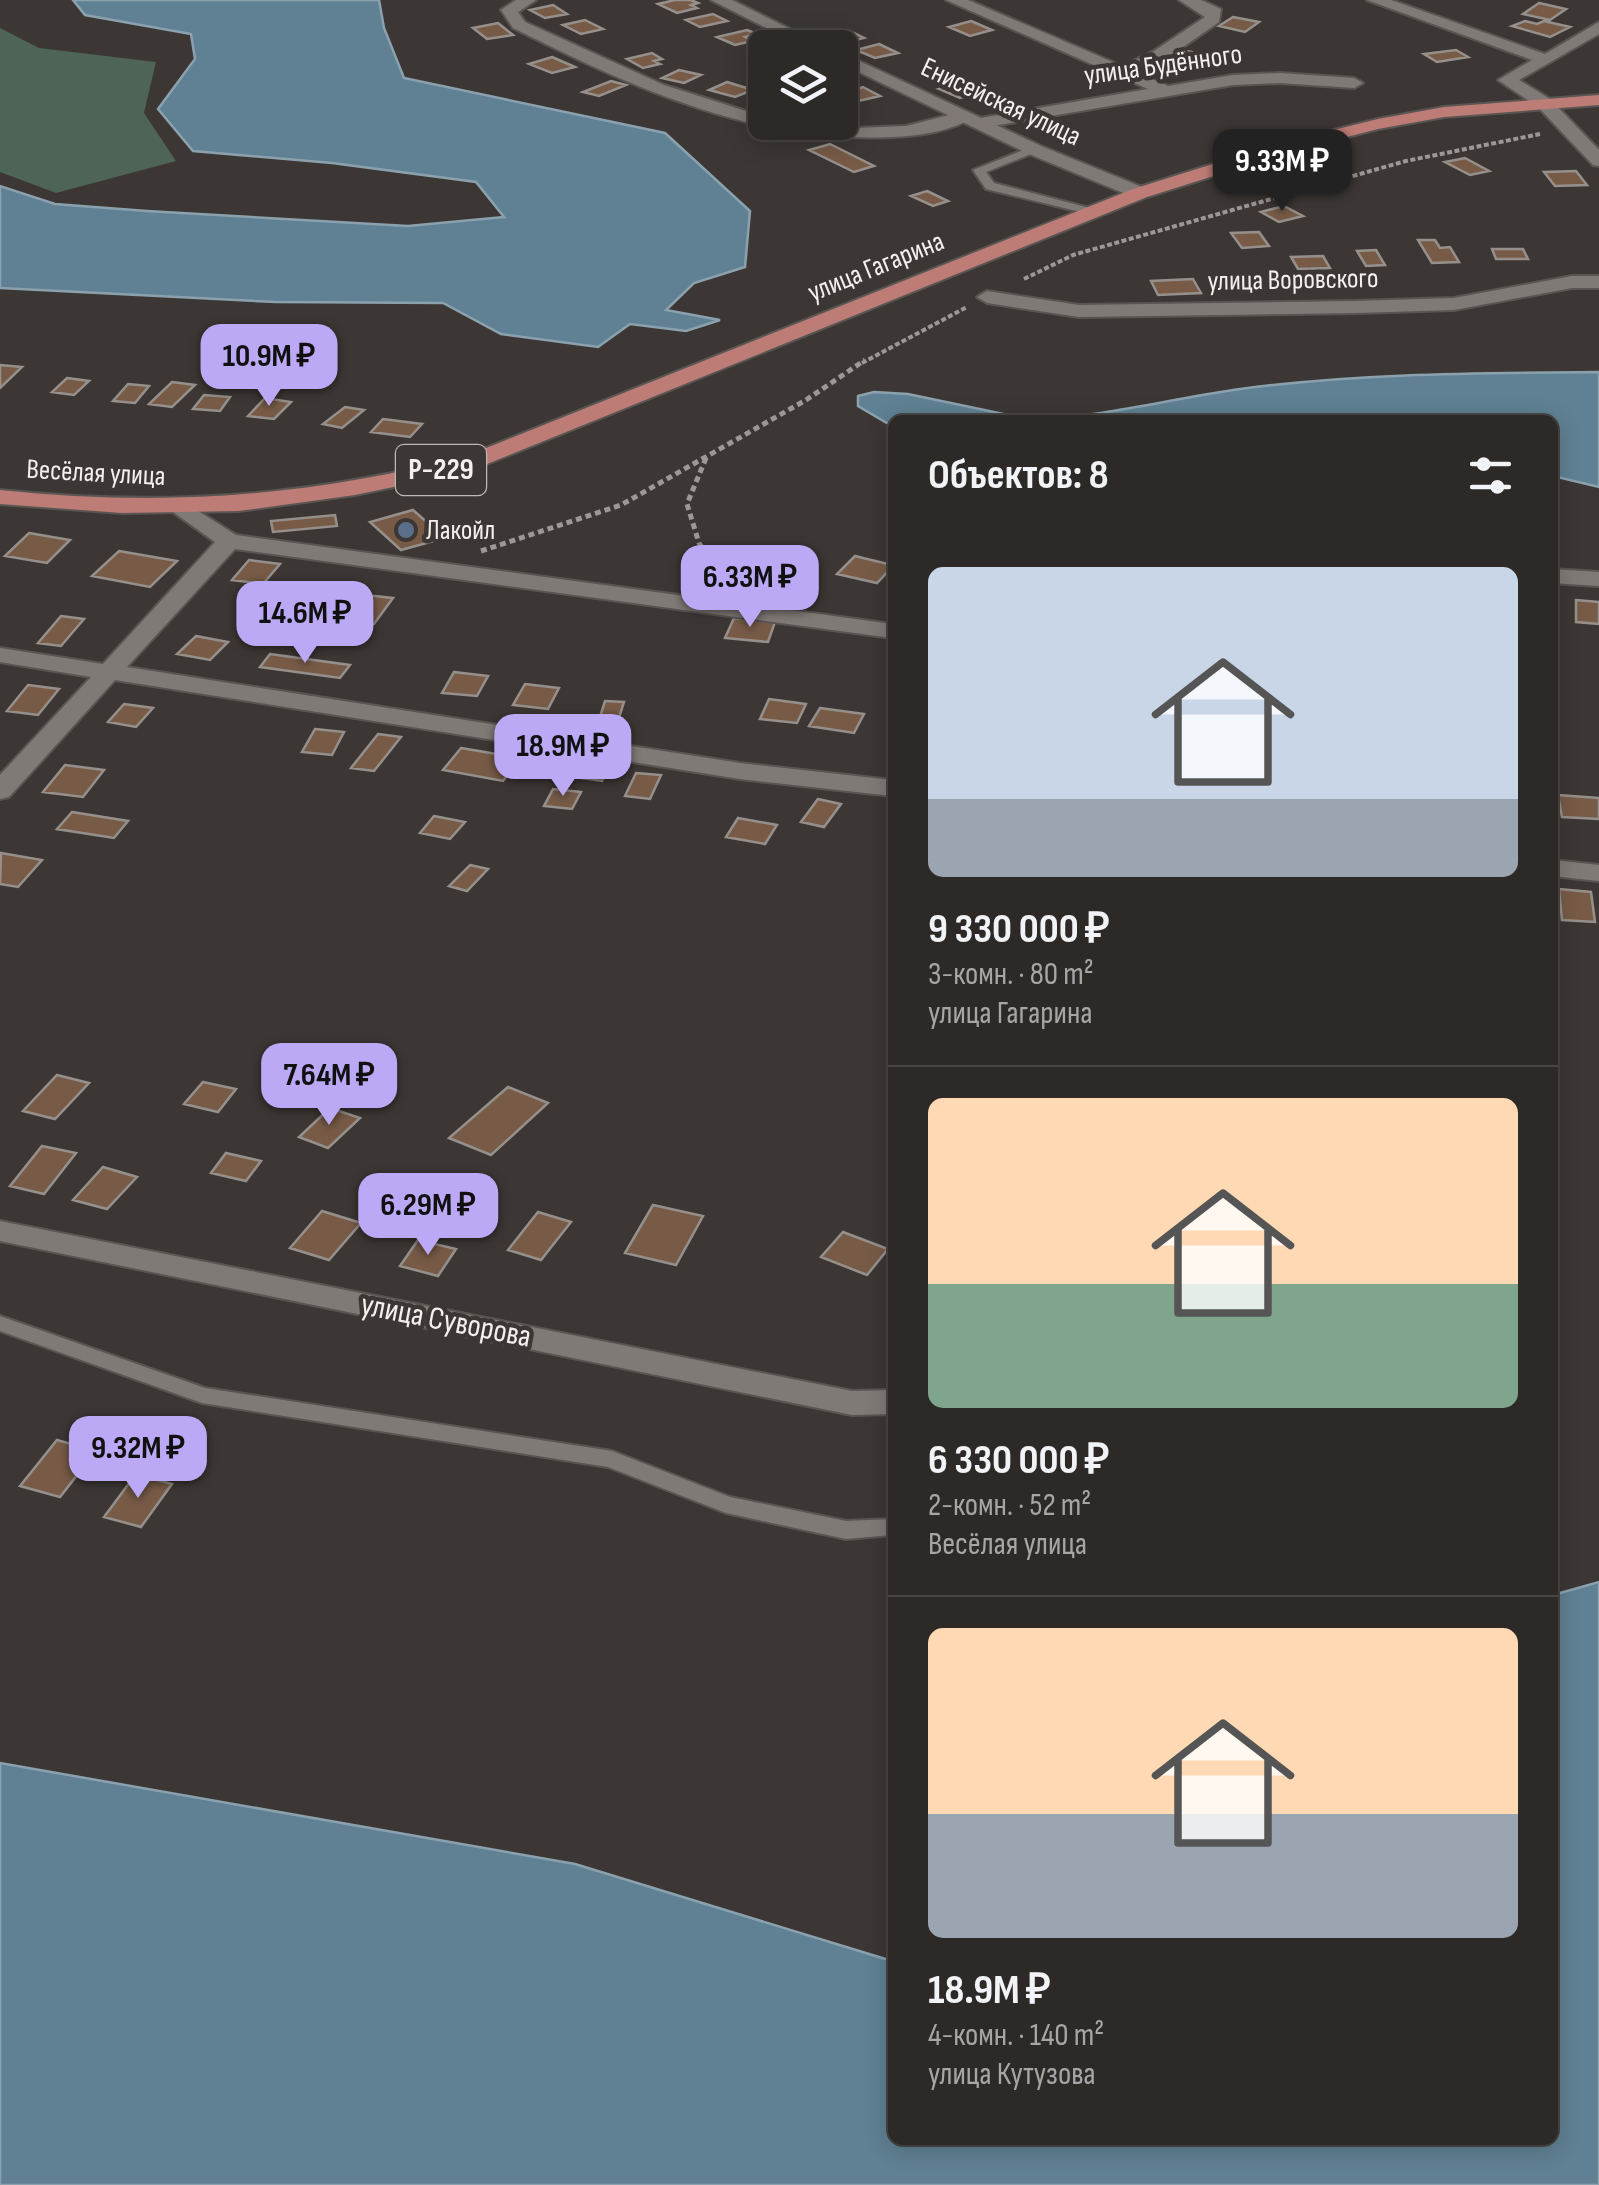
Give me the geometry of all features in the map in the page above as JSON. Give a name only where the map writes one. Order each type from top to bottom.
[{"type":"main road","name":"улица Гагарина","points":[[181,507],[268,503],[382,486],[474,461],[1140,193],[1283,148],[1444,112],[1599,100]]},
{"type":"main road","name":"Весёлая улица","points":[[0,496],[61,504],[181,507]]},
{"type":"street","name":"улица Будённого","points":[[528,0],[509,10],[519,26],[637,82],[758,122],[858,134],[909,131],[1164,90],[1280,78],[1354,83]]},
{"type":"street","points":[[719,0],[782,30]]},
{"type":"street","points":[[954,0],[1164,90]]},
{"type":"street","points":[[1120,73],[1160,54],[1213,19],[1216,12],[1188,0]]},
{"type":"street","points":[[1375,0],[1544,59]]},
{"type":"street","points":[[1599,26],[1568,48],[1507,80],[1544,103],[1599,160]]},
{"type":"street","points":[[1568,48],[1599,47]]},
{"type":"street","name":"Енисейская улица","points":[[858,66],[1035,150],[1140,193]]},
{"type":"street","name":"улица Воровского","points":[[987,297],[1079,311],[1356,307],[1454,304],[1572,282],[1599,282]]},
{"type":"street","name":"Весёлая улица","points":[[181,507],[229,541],[888,630]]},
{"type":"street","points":[[0,790],[114,671],[229,541]]},
{"type":"street","points":[[1558,576],[1599,579]]},
{"type":"street","points":[[0,655],[740,771],[888,788]]},
{"type":"street","points":[[1558,869],[1599,873]]},
{"type":"street","name":"улица Суворова","points":[[0,1230],[852,1403],[888,1402]]},
{"type":"lane","points":[[1035,150],[979,170],[990,186],[1093,214]]},
{"type":"lane","points":[[0,1323],[202,1395],[612,1459],[726,1505],[846,1530],[888,1527]]},
{"type":"path","points":[[473,553],[622,505],[806,400],[880,350],[1073,255],[1406,162],[1566,128]]},
{"type":"path","points":[[706,457],[686,504],[699,543],[742,609]]},
{"type":"green space","points":[[0,28],[39,48],[156,62],[144,113],[176,161],[56,193],[0,172]]},
{"type":"water","points":[[73,0],[379,0],[384,28],[404,78],[665,133],[750,211],[745,267],[694,283],[666,310],[720,320],[686,331],[630,324],[598,347],[501,334],[443,303],[275,302],[0,288],[0,186],[55,204],[147,211],[408,226],[504,217],[476,182],[332,163],[193,151],[158,109],[195,59],[191,34],[85,15]]},
{"type":"water","points":[[1599,372],[1599,487],[1558,477],[1558,415],[1083,415],[1233,390],[1416,375]]},
{"type":"water","points":[[874,392],[908,394],[1008,415],[888,415],[888,424],[858,406],[858,396]]},
{"type":"water","points":[[1599,1582],[1599,2185],[0,2185],[0,1763],[575,1864],[888,1960],[888,2145],[1558,2145],[1558,1594]]},
{"type":"building","points":[[691,0],[698,3],[691,5],[697,8],[677,13],[658,4]]},
{"type":"building","points":[[1539,3],[1566,9],[1550,20],[1523,14]]},
{"type":"building","points":[[553,5],[567,14],[545,18],[530,10]]},
{"type":"building","points":[[713,14],[727,21],[700,27],[686,20]]},
{"type":"building","points":[[1233,17],[1259,22],[1245,32],[1219,26]]},
{"type":"building","points":[[585,20],[603,29],[581,34],[563,25]]},
{"type":"building","points":[[971,21],[992,30],[970,36],[949,27]]},
{"type":"building","points":[[1525,21],[1570,27],[1550,37],[1512,26]]},
{"type":"building","points":[[498,23],[513,35],[487,39],[473,28]]},
{"type":"building","points":[[748,30],[748,42],[735,45],[717,37]]},
{"type":"building","points":[[879,44],[898,53],[875,58],[858,49]]},
{"type":"building","points":[[1182,50],[1215,57],[1201,66],[1167,58]]},
{"type":"building","points":[[1456,50],[1468,57],[1437,62],[1424,54]]},
{"type":"building","points":[[652,53],[662,59],[654,61],[660,64],[643,68],[627,59]]},
{"type":"building","points":[[552,57],[575,67],[552,73],[529,64]]},
{"type":"building","points":[[679,70],[701,75],[684,83],[662,78]]},
{"type":"building","points":[[611,81],[626,85],[599,96],[583,92]]},
{"type":"building","points":[[727,82],[748,88],[748,92],[735,97],[709,90]]},
{"type":"building","points":[[959,83],[980,93],[960,98],[939,89]]},
{"type":"building","points":[[863,87],[880,96],[858,101],[858,89]]},
{"type":"building","points":[[830,144],[874,166],[854,172],[809,150]]},
{"type":"building","points":[[1465,158],[1489,171],[1470,175],[1445,162]]},
{"type":"building","points":[[1576,171],[1587,185],[1555,186],[1544,172]]},
{"type":"building","points":[[927,191],[948,201],[933,206],[911,196]]},
{"type":"building","points":[[1284,206],[1303,216],[1279,222],[1261,212]]},
{"type":"building","points":[[1259,232],[1269,246],[1242,248],[1231,233]]},
{"type":"building","points":[[1418,240],[1435,240],[1440,248],[1450,247],[1459,262],[1432,263]]},
{"type":"building","points":[[1492,249],[1523,249],[1528,259],[1496,259]]},
{"type":"building","points":[[1376,250],[1385,265],[1366,266],[1357,251]]},
{"type":"building","points":[[1323,256],[1330,268],[1298,269],[1291,257]]},
{"type":"building","points":[[1261,277],[1268,289],[1232,291],[1225,279]]},
{"type":"building","points":[[1193,279],[1201,293],[1158,295],[1151,281]]},
{"type":"building","points":[[0,365],[22,367],[0,388]]},
{"type":"building","points":[[67,378],[89,381],[74,395],[52,392]]},
{"type":"building","points":[[172,382],[195,385],[172,407],[149,404]]},
{"type":"building","points":[[128,384],[149,386],[135,403],[113,401]]},
{"type":"building","points":[[204,395],[230,397],[220,411],[193,409]]},
{"type":"building","points":[[265,398],[291,402],[274,419],[248,416]]},
{"type":"building","points":[[345,407],[364,410],[342,428],[323,424]]},
{"type":"building","points":[[383,419],[422,424],[410,437],[371,432]]},
{"type":"building","points":[[413,510],[445,538],[401,550],[370,522]]},
{"type":"building","points":[[335,515],[337,526],[273,532],[271,521]]},
{"type":"building","points":[[29,533],[70,540],[47,563],[5,556]]},
{"type":"building","points":[[119,551],[177,561],[150,587],[92,576]]},
{"type":"building","points":[[855,556],[888,564],[888,571],[877,583],[837,574]]},
{"type":"building","points":[[249,560],[280,564],[263,584],[232,580]]},
{"type":"building","points":[[366,595],[393,598],[374,624],[347,621]]},
{"type":"building","points":[[1576,600],[1599,602],[1599,624],[1576,622]]},
{"type":"building","points":[[61,616],[84,619],[61,646],[38,643]]},
{"type":"building","points":[[734,618],[775,622],[768,642],[725,638]]},
{"type":"building","points":[[196,636],[228,642],[210,660],[177,654]]},
{"type":"building","points":[[270,654],[350,665],[340,678],[260,667]]},
{"type":"building","points":[[454,672],[488,676],[477,696],[442,693]]},
{"type":"building","points":[[525,684],[559,688],[548,709],[513,705]]},
{"type":"building","points":[[28,685],[59,689],[38,715],[7,711]]},
{"type":"building","points":[[769,699],[806,704],[797,723],[760,719]]},
{"type":"building","points":[[605,701],[624,702],[618,721],[599,720]]},
{"type":"building","points":[[124,704],[153,708],[136,727],[108,722]]},
{"type":"building","points":[[820,708],[864,714],[854,733],[809,726]]},
{"type":"building","points":[[315,729],[344,732],[332,755],[302,752]]},
{"type":"building","points":[[378,734],[401,737],[374,771],[351,768]]},
{"type":"building","points":[[461,748],[520,758],[503,781],[443,770]]},
{"type":"building","points":[[569,760],[610,765],[602,781],[561,775]]},
{"type":"building","points":[[65,765],[104,770],[83,797],[43,792]]},
{"type":"building","points":[[636,773],[661,775],[650,799],[625,796]]},
{"type":"building","points":[[553,789],[581,792],[572,809],[544,806]]},
{"type":"building","points":[[1558,795],[1599,798],[1599,819],[1562,817]]},
{"type":"building","points":[[818,799],[841,804],[824,827],[801,822]]},
{"type":"building","points":[[72,812],[128,821],[114,838],[57,829]]},
{"type":"building","points":[[434,816],[465,822],[450,839],[420,833]]},
{"type":"building","points":[[738,818],[777,825],[765,844],[726,837]]},
{"type":"building","points":[[1,853],[42,860],[18,887],[0,884]]},
{"type":"building","points":[[470,865],[488,869],[467,891],[449,886]]},
{"type":"building","points":[[1559,889],[1591,892],[1595,922],[1562,920]]},
{"type":"building","points":[[57,1075],[89,1083],[55,1119],[23,1111]]},
{"type":"building","points":[[203,1082],[236,1089],[218,1112],[184,1104]]},
{"type":"building","points":[[508,1087],[548,1103],[491,1155],[449,1138]]},
{"type":"building","points":[[330,1108],[360,1118],[328,1148],[299,1137]]},
{"type":"building","points":[[42,1146],[76,1153],[44,1194],[10,1186]]},
{"type":"building","points":[[226,1153],[261,1161],[246,1181],[211,1173]]},
{"type":"building","points":[[103,1167],[137,1177],[107,1209],[73,1200]]},
{"type":"building","points":[[653,1205],[703,1216],[676,1265],[625,1253]]},
{"type":"building","points":[[322,1211],[361,1223],[329,1260],[290,1248]]},
{"type":"building","points":[[538,1212],[571,1222],[541,1260],[508,1250]]},
{"type":"building","points":[[843,1232],[888,1249],[867,1275],[821,1257]]},
{"type":"building","points":[[418,1240],[456,1249],[438,1276],[400,1266]]},
{"type":"building","points":[[57,1440],[96,1451],[60,1497],[20,1486]]},
{"type":"building","points":[[136,1474],[172,1484],[141,1527],[104,1517]]},
{"type":"place","name":"Лакойл","points":[[406,530]]}]
